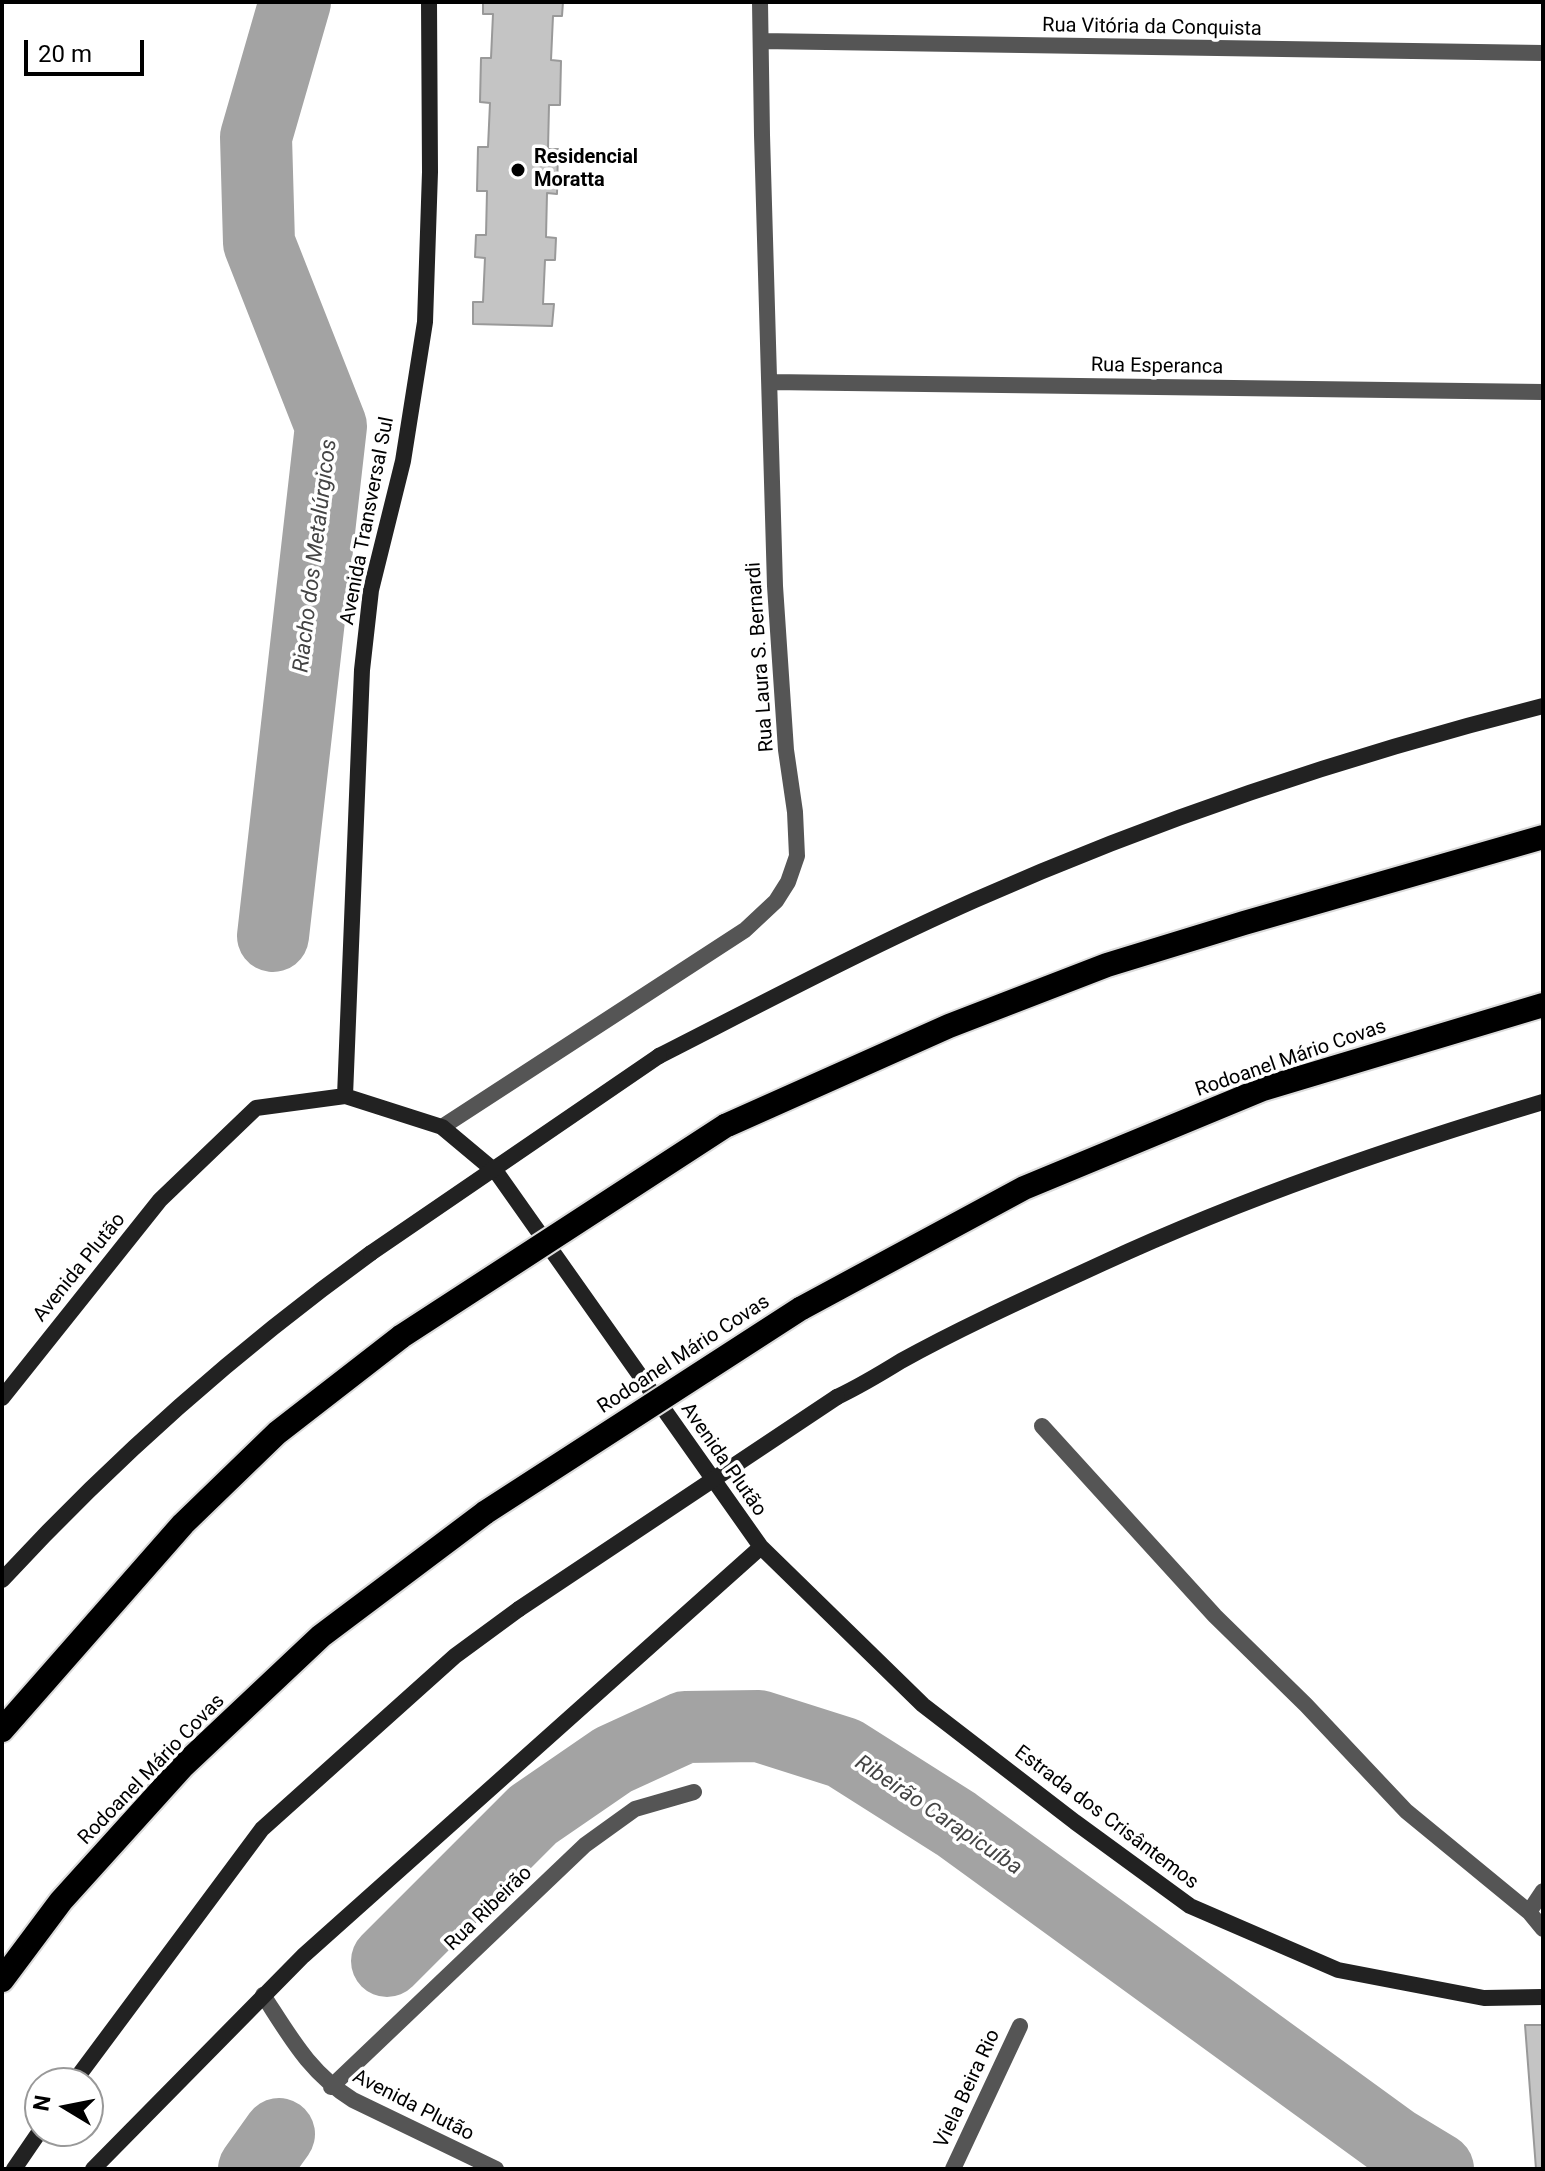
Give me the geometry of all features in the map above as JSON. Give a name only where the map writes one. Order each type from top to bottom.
[{"type":"highway","points":[[2,1730],[183,1524],[277,1433],[402,1336],[725,1126],[949,1026],[1107,965],[1543,837]]},
{"type":"highway","name":"Rodoanel Mário Covas","points":[[2,1980],[61,1901],[183,1766],[321,1636],[486,1512],[800,1309],[1024,1188],[1263,1089],[1543,1005]]},
{"type":"main road","name":"Avenida Transversal Sul","points":[[345,1096],[362,670],[371,590],[403,461],[425,322],[430,172],[429,2]]},
{"type":"main road","points":[[2,1580],[125,1455],[269,1330],[371,1253],[659,1056],[855,955],[1098,848],[1348,760],[1543,706]]},
{"type":"main road","name":"Avenida Plutão","points":[[2,1398],[160,1200],[256,1108],[345,1096],[442,1127],[497,1173],[761,1547],[263,1995]]},
{"type":"main road","points":[[85,2067],[262,1829],[455,1656],[519,1609],[837,1397],[1018,1303],[1206,1218],[1389,1150],[1543,1102]]},
{"type":"main road","name":"Estrada dos Crisântemos","points":[[761,1547],[923,1705],[1190,1906],[1338,1970],[1484,1998],[1543,1997]]},
{"type":"main road","points":[[93,2169],[263,1995]]},
{"type":"main road","points":[[14,2169],[29,2147]]},
{"type":"street","name":"Rua Laura S. Bernardi","points":[[442,1127],[745,930],[776,901],[788,882],[797,856],[775,586],[760,2]]},
{"type":"street","name":"Rua Vitória da Conquista","points":[[761,41],[1543,53]]},
{"type":"street","name":"Rua Esperanca","points":[[770,382],[1543,392]]},
{"type":"street","points":[[1042,1426],[1215,1616],[1306,1705],[1406,1811],[1529,1912],[1543,1929]]},
{"type":"street","name":"Rua Ribeirão","points":[[331,2087],[585,1845],[635,1809],[694,1792]]},
{"type":"street","points":[[1529,1912],[1543,1891]]},
{"type":"street","name":"Avenida Plutão","points":[[263,1995],[315,2072],[331,2087],[462,2162],[496,2169]]},
{"type":"street","name":"Viela Beira Rio","points":[[953,2169],[1020,2026]]},
{"type":"building","name":"Residencial Moratta","points":[[483,2],[563,2],[562,16],[553,16],[551,60],[561,61],[560,105],[549,105],[548,149],[558,149],[557,194],[547,193],[546,237],[556,238],[555,260],[545,260],[543,304],[554,304],[552,326],[473,324],[473,302],[483,302],[485,258],[475,257],[476,235],[486,235],[487,191],[477,191],[478,147],[488,147],[490,103],[480,102],[481,58],[491,58],[493,14],[483,14]]},
{"type":"building","points":[[1525,2025],[1543,2025],[1543,2169],[1536,2169]]},
{"type":"waterway","name":"Riacho dos Metalúrgicos","points":[[273,936],[331,426],[259,243],[256,137],[295,2]]},
{"type":"waterway","name":"Ribeirão Carapicuíba","points":[[387,1961],[533,1815],[613,1760],[685,1727],[759,1726],[844,1753],[956,1824],[1395,2143],[1438,2169]]},
{"type":"waterway","name":"Ribeirão Carapicuíba","points":[[254,2169],[279,2134]]},
{"type":"place","name":"Residencial Moratta","points":[[518,170]]}]
